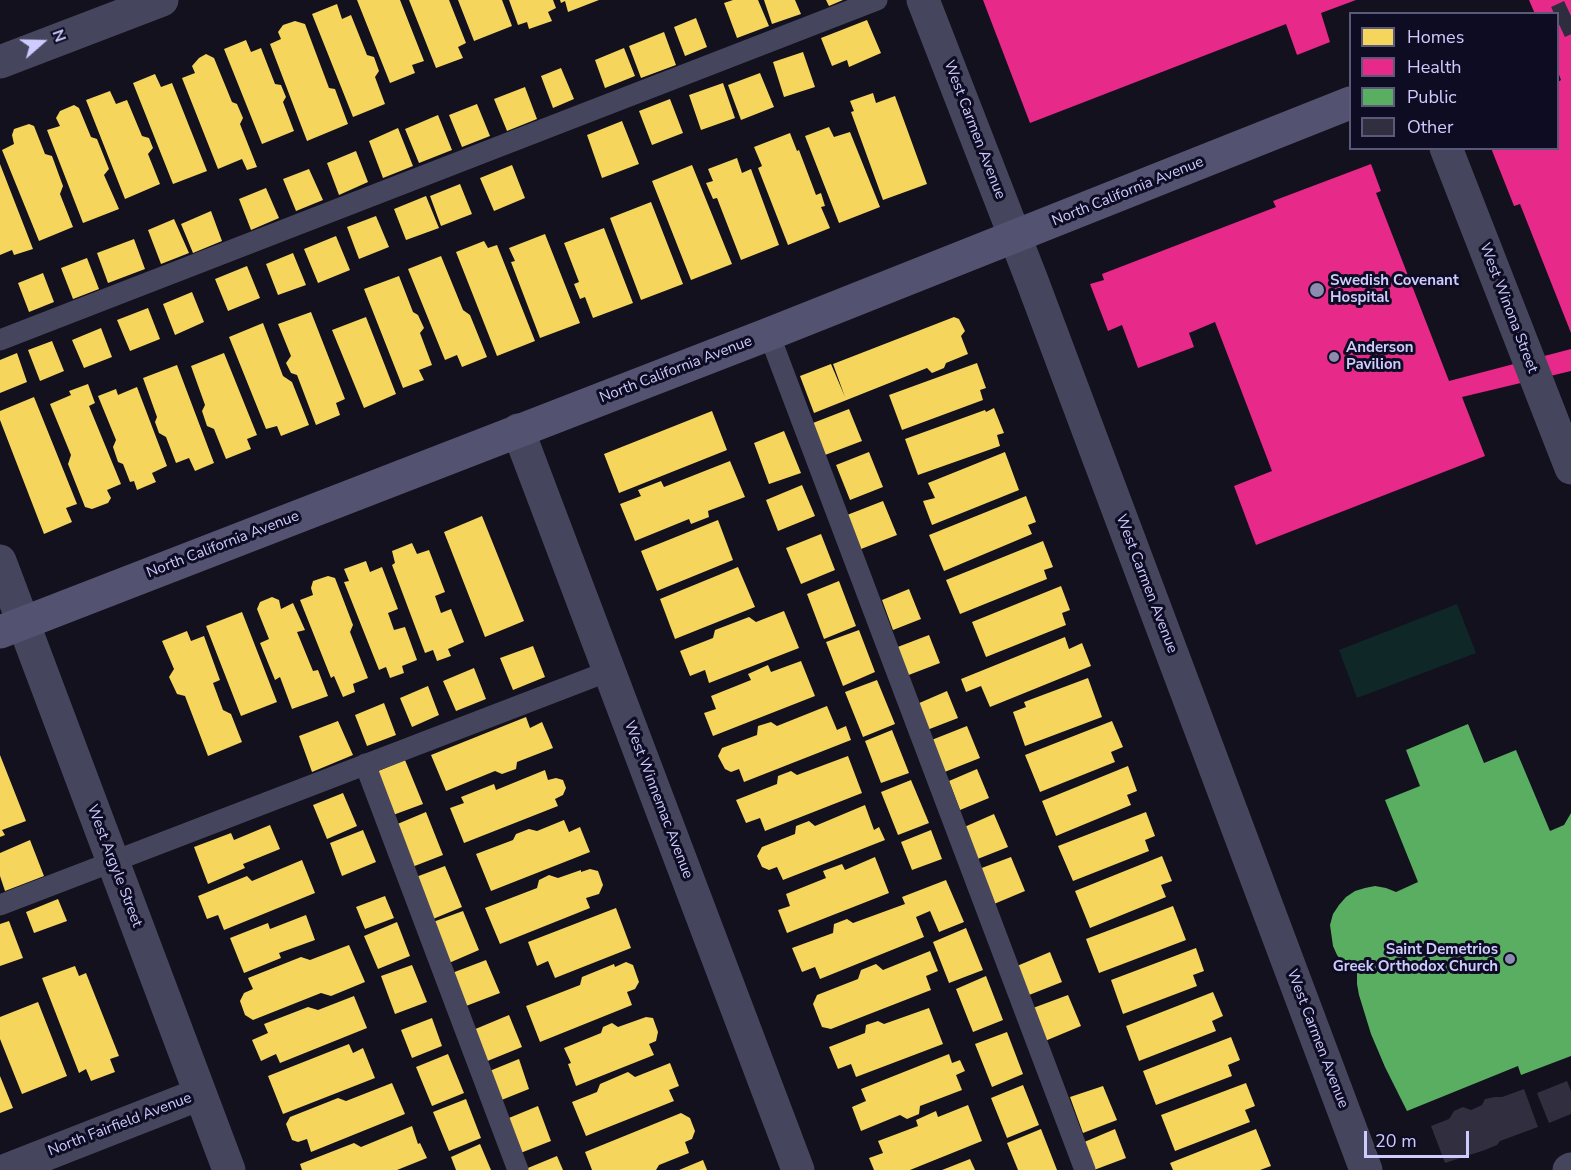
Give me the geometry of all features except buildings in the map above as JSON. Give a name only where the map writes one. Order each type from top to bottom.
[{"type":"main road","name":"North California Avenue","points":[[12,627],[769,334],[1349,103]]},
{"type":"street","points":[[0,62],[162,0]]},
{"type":"street","name":"West Carmen Avenue","points":[[923,0],[1016,237],[1366,1170]]},
{"type":"street","name":"West Winona Street","points":[[1447,150],[1571,468]]},
{"type":"street","name":"West Winnemac Avenue","points":[[518,430],[798,1170]]},
{"type":"street","name":"West Argyle Street","points":[[0,561],[12,627],[112,861],[229,1170]]},
{"type":"street","name":"North Fairfield Avenue","points":[[6,1170],[200,1094]]},
{"type":"lane","points":[[0,340],[877,0]]},
{"type":"lane","points":[[769,334],[1085,1170]]},
{"type":"lane","points":[[0,905],[609,671]]},
{"type":"lane","points":[[365,764],[518,1170]]},
{"type":"green space","points":[[1457,604],[1476,653],[1357,698],[1339,650]]},
{"type":"tunnel","points":[[1559,22],[1571,16]]},
{"type":"place","name":"Swedish Covenant Hospital","points":[[1317,290]]},
{"type":"place","name":"Anderson Pavilion","points":[[1334,357]]},
{"type":"place","name":"Saint Demetrios Greek Orthodox Church","points":[[1510,959]]}]
